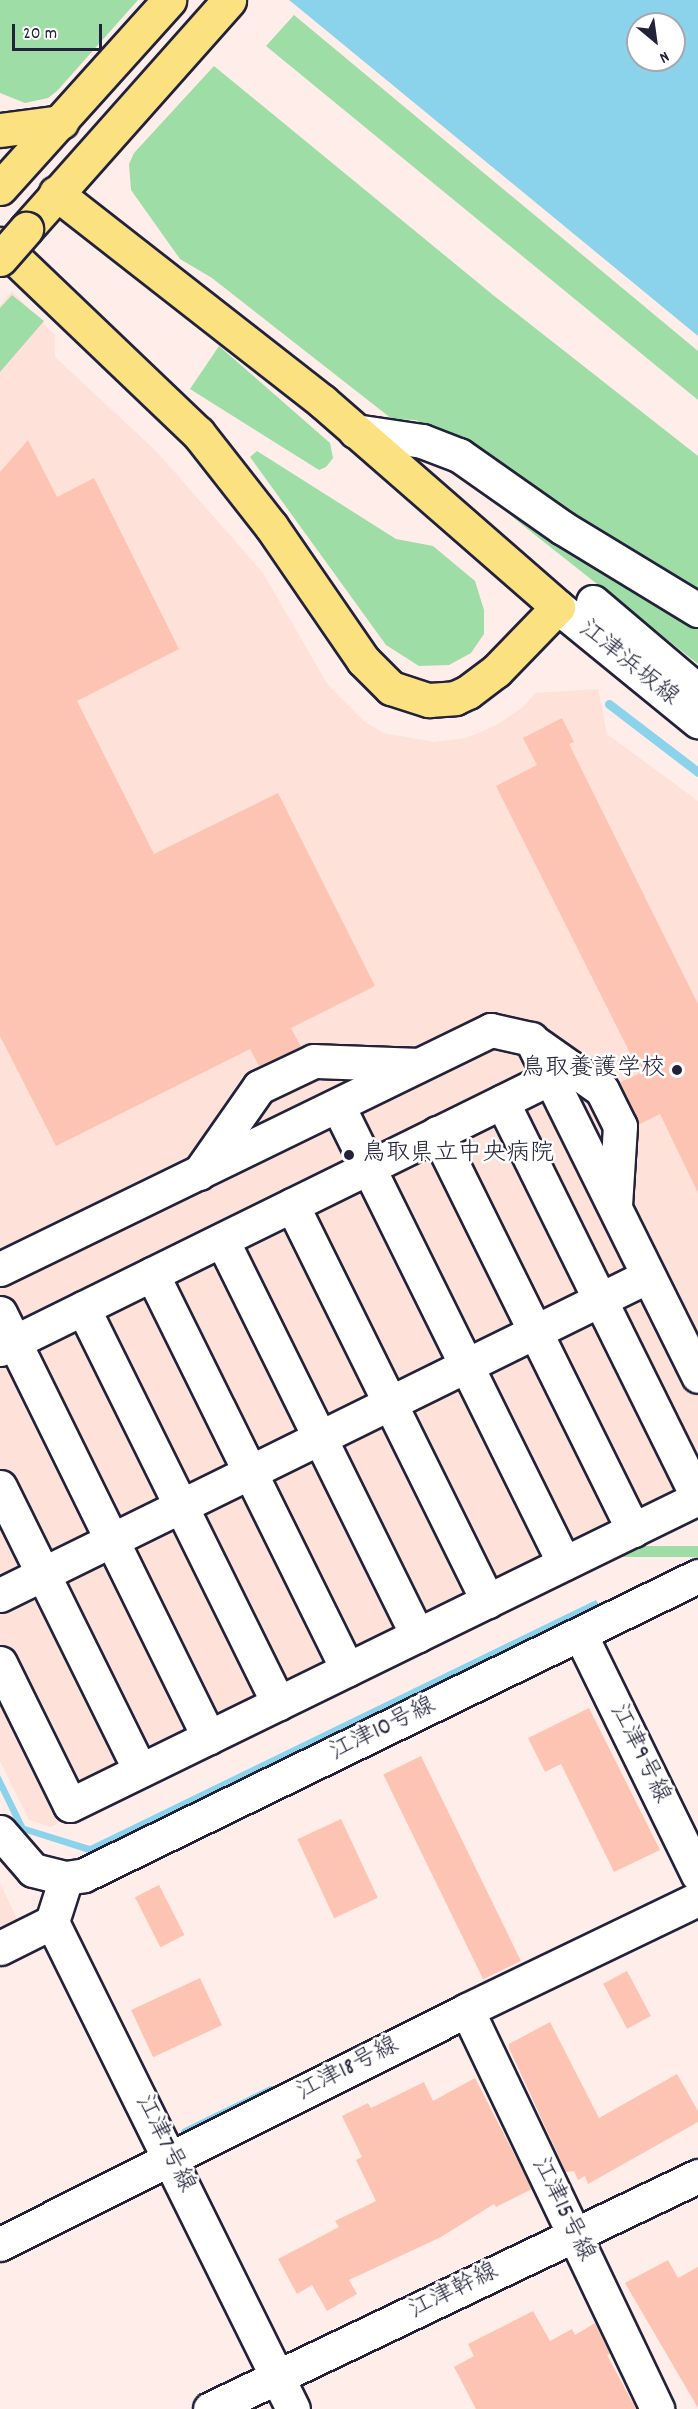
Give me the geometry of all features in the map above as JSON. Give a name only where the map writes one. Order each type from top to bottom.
[{"type":"main road","points":[[0,188],[169,0]]},
{"type":"main road","points":[[0,259],[13,237],[95,152],[229,0]]},
{"type":"main road","points":[[0,130],[61,122]]},
{"type":"main road","points":[[13,237],[198,433],[272,526],[363,660],[391,688],[429,700],[455,698],[468,692],[496,671],[558,608],[355,431],[56,194]]},
{"type":"street","points":[[355,431],[422,441],[459,455],[563,528],[698,610]]},
{"type":"street","points":[[592,602],[698,692]]},
{"type":"street","name":"江津浜坂線","points":[[558,608],[698,721]]},
{"type":"street","points":[[0,1269],[491,1030],[531,1039],[602,1090],[620,1126],[615,1208]]},
{"type":"street","points":[[531,1039],[696,1369]]},
{"type":"street","points":[[198,1174],[259,1087],[314,1061],[422,1065]]},
{"type":"street","points":[[208,1737],[111,1540],[5,1334],[83,1308],[550,1078]]},
{"type":"street","points":[[0,1663],[70,1805],[698,1498],[502,1102]]},
{"type":"street","points":[[338,1106],[564,1563]]},
{"type":"street","points":[[437,1133],[633,1530]]},
{"type":"street","points":[[292,1205],[488,1601]]},
{"type":"street","points":[[222,1240],[417,1635]]},
{"type":"street","points":[[152,1274],[347,1669]]},
{"type":"street","points":[[0,1595],[648,1276]]},
{"type":"street","points":[[83,1308],[278,1703]]},
{"type":"street","points":[[0,1487],[140,1770]]},
{"type":"street","name":"江津10号線","points":[[66,1878],[100,1869],[698,1576]]},
{"type":"street","name":"江津9号線","points":[[580,1634],[698,1875]]},
{"type":"street","points":[[0,1832],[33,1870],[66,1878],[52,1922],[0,1948]]},
{"type":"street","name":"江津18号線","points":[[0,2244],[466,2010],[698,1899]]},
{"type":"street","name":"江津7号線","points":[[52,1922],[172,2159],[293,2409]]},
{"type":"street","name":"江津15号線","points":[[466,2010],[657,2409]]},
{"type":"street","name":"江津幹線","points":[[210,2409],[698,2176]]},
{"type":"shaded area","name":"鳥取県立中央病院","points":[[12,291],[55,335],[55,357],[156,451],[263,573],[328,685],[366,723],[384,733],[433,742],[466,738],[495,726],[522,708],[536,693],[598,689],[607,734],[698,801],[698,1508],[51,1827],[29,1820],[0,1761],[0,305]]},
{"type":"shaded area","points":[[0,1883],[19,1923],[0,1932]]},
{"type":"green space","points":[[0,0],[138,0],[57,91],[48,98],[25,103],[0,93]]},
{"type":"green space","points":[[294,15],[698,351],[698,400],[266,46]]},
{"type":"green space","points":[[214,66],[493,295],[698,456],[698,604],[416,420],[392,419],[212,278],[180,259],[131,190],[129,164],[134,153]]},
{"type":"green space","points":[[12,295],[44,321],[0,372],[0,308]]},
{"type":"green space","points":[[219,346],[330,443],[333,458],[326,467],[319,470],[190,389]]},
{"type":"green space","points":[[257,451],[396,539],[433,546],[475,581],[484,610],[484,634],[471,653],[449,665],[419,666],[386,645],[250,457]]},
{"type":"green space","points":[[437,454],[698,619],[698,664],[520,523]]},
{"type":"green space","points":[[585,1546],[698,1546],[698,1557],[585,1557]]},
{"type":"water","points":[[289,0],[698,0],[698,336]]},
{"type":"water","points":[[596,1600],[600,1606],[92,1854],[20,1831],[0,1790],[0,1775],[25,1826],[90,1846]]},
{"type":"building","points":[[28,440],[57,497],[94,478],[179,649],[77,701],[154,854],[278,793],[375,986],[291,1028],[301,1047],[259,1066],[250,1049],[56,1146],[0,1036],[0,472]]},
{"type":"building","points":[[562,718],[574,742],[569,744],[698,1004],[698,1193],[660,1114],[638,1125],[619,1083],[640,1073],[496,786],[537,765],[523,738]]},
{"type":"building","points":[[589,1708],[660,1850],[614,1872],[561,1764],[545,1772],[528,1738]]},
{"type":"building","points":[[421,1756],[521,1961],[483,1979],[383,1774]]},
{"type":"building","points":[[341,1819],[378,1898],[334,1918],[297,1839]]},
{"type":"building","points":[[159,1885],[184,1935],[160,1947],[135,1897]]},
{"type":"building","points":[[627,1971],[651,2016],[627,2029],[603,1984]]},
{"type":"building","points":[[200,1978],[222,2025],[153,2057],[131,2010]]},
{"type":"building","points":[[550,2022],[599,2118],[677,2074],[698,2111],[698,2122],[588,2184],[585,2176],[578,2180],[574,2171],[566,2172],[509,2048],[509,2044]]},
{"type":"building","points":[[475,2078],[532,2189],[496,2207],[494,2204],[441,2237],[349,2280],[357,2294],[327,2311],[312,2285],[297,2294],[278,2259],[339,2227],[335,2221],[376,2201],[356,2160],[362,2157],[342,2116],[368,2103],[371,2108],[424,2082],[433,2101]]},
{"type":"building","points":[[668,2260],[678,2278],[698,2267],[698,2408],[625,2283]]},
{"type":"building","points":[[533,2311],[550,2341],[572,2329],[575,2335],[595,2323],[610,2354],[607,2355],[636,2409],[476,2409],[454,2367],[474,2356],[468,2344]]},
{"type":"waterway","points":[[609,704],[698,772]]},
{"type":"waterway","points":[[185,2132],[271,2090]]},
{"type":"place","name":"鳥取養護学校","points":[[677,1070]]},
{"type":"place","name":"鳥取県立中央病院","points":[[349,1155]]}]
